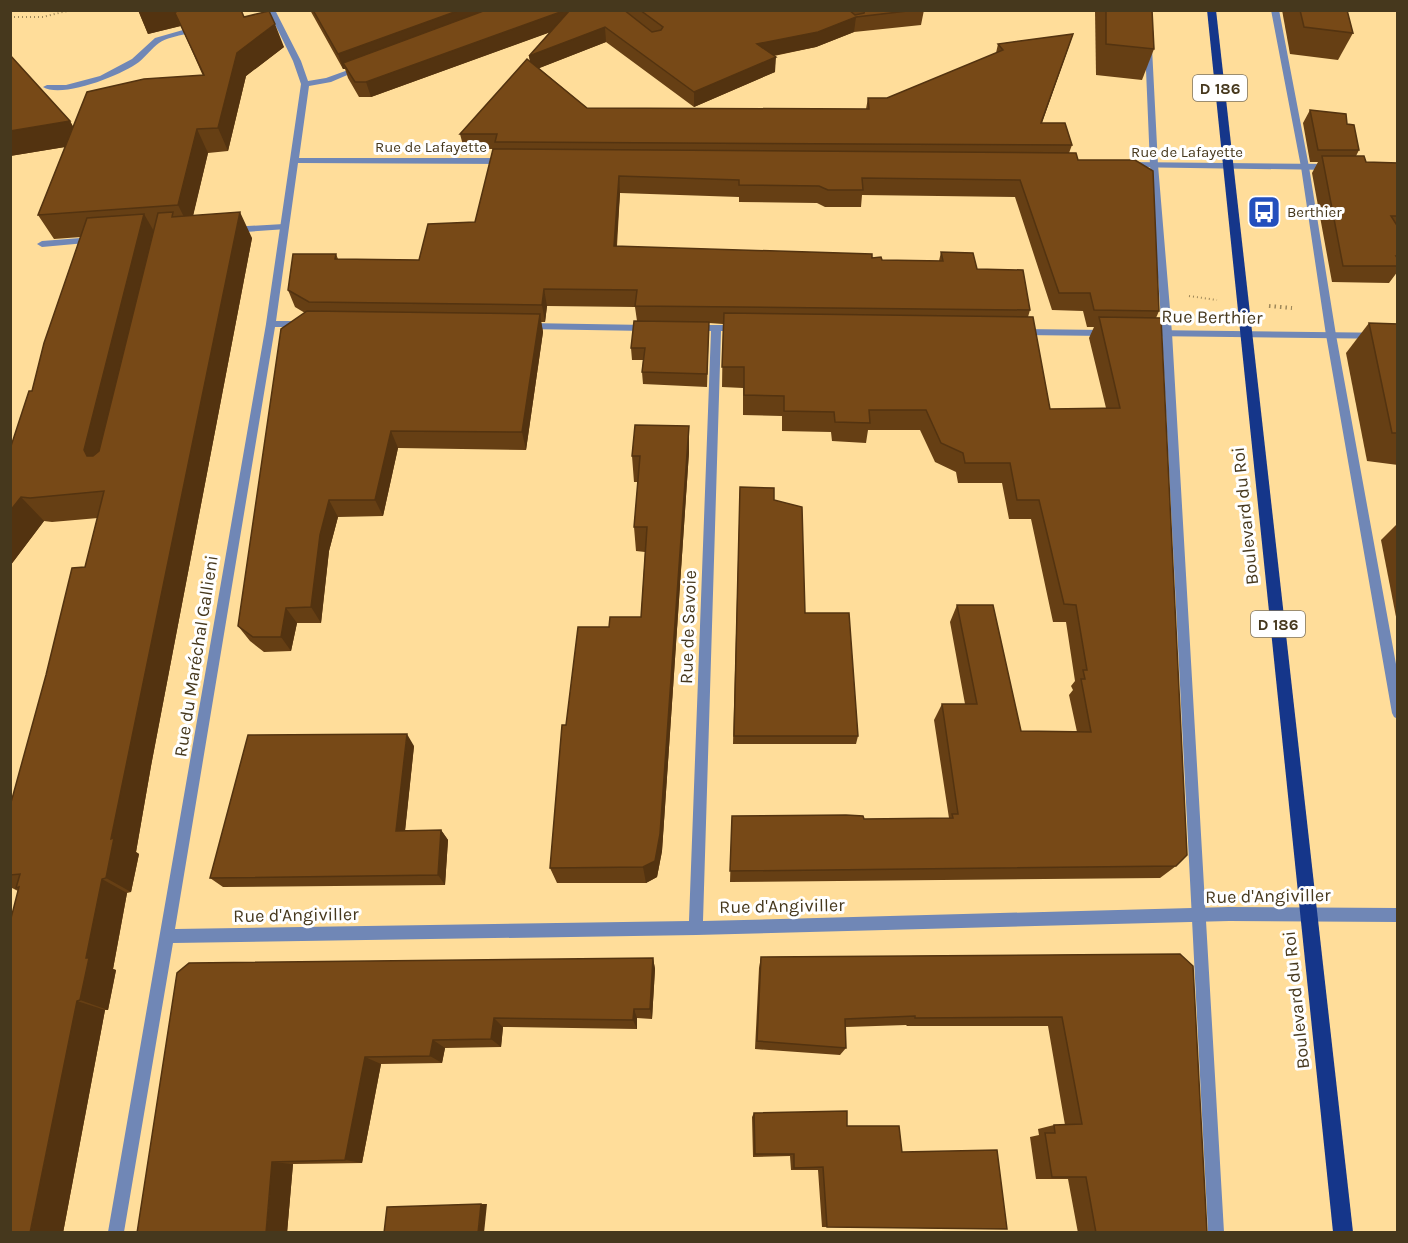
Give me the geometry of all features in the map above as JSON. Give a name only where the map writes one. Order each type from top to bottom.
[{"type":"main road","name":"Boulevard du Roi","points":[[1211,10],[1343,1233]]},
{"type":"street","points":[[1275,10],[1305,167],[1331,335],[1398,713]]},
{"type":"street","points":[[260,14],[271,11],[297,61],[305,84],[328,80],[370,64]]},
{"type":"street","points":[[47,87],[66,87],[103,78],[135,61],[158,40],[183,32]]},
{"type":"street","points":[[1148,34],[1154,165],[1167,333],[1216,1233]]},
{"type":"street","name":"Rue du Maréchal Gallieni","points":[[116,1233],[271,324],[305,84]]},
{"type":"street","name":"Rue de Lafayette","points":[[293,160],[511,161]]},
{"type":"street","name":"Rue de Lafayette","points":[[1118,165],[1339,168]]},
{"type":"street","points":[[225,231],[284,227]]},
{"type":"street","points":[[42,244],[99,240]]},
{"type":"street","points":[[271,324],[312,324]]},
{"type":"street","points":[[514,326],[657,328]]},
{"type":"street","points":[[681,328],[752,329]]},
{"type":"street","name":"Rue de Savoie","points":[[696,927],[716,328]]},
{"type":"street","points":[[1013,332],[1120,333]]},
{"type":"street","name":"Rue Berthier","points":[[1131,333],[1398,336]]},
{"type":"street","name":"Rue d'Angiviller","points":[[167,936],[1308,913],[1398,915]]},
{"type":"path","points":[[10,17],[43,16],[71,10]]},
{"type":"building","points":[[178,10],[241,10],[244,17],[269,11],[275,24],[237,53],[218,128],[197,129],[178,205],[38,215],[87,92],[144,79],[204,75],[175,13]]},
{"type":"building","points":[[313,10],[460,10],[338,54]]},
{"type":"building","points":[[486,10],[566,10],[366,82],[355,82],[343,63]]},
{"type":"building","points":[[570,10],[624,10],[652,32],[661,30],[663,27],[640,10],[849,10],[855,15],[864,13],[865,10],[916,10],[856,17],[818,32],[757,44],[776,57],[694,92],[605,27],[529,56]]},
{"type":"building","points":[[1106,10],[1152,10],[1154,49],[1106,44]]},
{"type":"building","points":[[1300,10],[1347,10],[1353,33],[1304,27]]},
{"type":"building","points":[[1073,34],[1041,123],[1065,123],[1072,145],[495,142],[497,134],[460,134],[527,59],[587,108],[869,109],[868,98],[887,98],[1003,50],[998,44]]},
{"type":"building","points":[[10,55],[70,121],[10,131]]},
{"type":"building","points":[[1310,110],[1346,114],[1347,124],[1354,125],[1359,150],[1318,150]]},
{"type":"building","points":[[493,149],[1076,153],[1078,160],[1135,160],[1153,171],[1159,311],[1094,310],[1090,293],[1059,293],[1020,180],[862,178],[863,190],[828,190],[819,186],[739,185],[739,180],[619,176],[614,246],[872,254],[872,258],[881,257],[882,260],[943,261],[941,252],[973,253],[977,269],[1023,270],[1030,310],[635,306],[637,290],[544,289],[542,305],[309,302],[288,290],[293,254],[336,254],[335,259],[419,260],[428,224],[475,222]]},
{"type":"building","points":[[1322,156],[1364,156],[1366,162],[1398,163],[1398,216],[1391,216],[1398,227],[1398,256],[1396,256],[1398,266],[1343,266]]},
{"type":"building","points":[[173,212],[172,217],[240,212],[111,839],[114,838],[106,878],[102,879],[86,958],[89,958],[80,1000],[77,1001],[30,1233],[10,1233],[10,922],[20,874],[10,875],[10,806],[46,675],[72,568],[85,567],[104,491],[21,497],[10,511],[10,449],[29,391],[32,391],[44,343],[87,218],[144,214],[84,450],[87,456],[93,456],[99,451],[158,213]]},
{"type":"building","points":[[307,311],[540,314],[522,432],[391,431],[375,500],[329,500],[320,535],[311,607],[286,608],[281,637],[253,637],[238,626],[281,329]]},
{"type":"building","points":[[724,313],[1033,317],[1050,409],[1120,408],[1099,317],[1161,318],[1187,855],[1176,866],[730,871],[732,816],[846,815],[863,816],[864,819],[953,818],[952,814],[958,814],[942,704],[977,704],[957,605],[993,605],[1021,731],[1091,732],[1081,679],[1085,679],[1083,670],[1087,670],[1076,605],[1064,604],[1039,500],[1017,500],[1010,463],[965,463],[963,453],[941,443],[926,410],[869,410],[870,423],[835,422],[834,412],[784,411],[784,396],[744,395],[744,367],[722,367]]},
{"type":"building","points":[[634,321],[709,322],[707,374],[642,372],[645,348],[631,348]]},
{"type":"building","points":[[1369,323],[1398,324],[1398,433],[1392,433]]},
{"type":"building","points":[[635,425],[689,426],[660,834],[655,861],[643,867],[550,868],[562,725],[566,725],[578,627],[609,627],[610,617],[641,617],[647,527],[634,527],[640,456],[632,456]]},
{"type":"building","points":[[740,487],[774,488],[774,500],[802,507],[805,613],[849,613],[858,736],[734,736]]},
{"type":"building","points":[[407,734],[396,831],[441,830],[438,875],[210,878],[248,735]]},
{"type":"building","points":[[1180,954],[1193,966],[1207,1233],[1096,1233],[1086,1177],[1052,1177],[1045,1133],[1055,1133],[1054,1125],[1082,1124],[1062,1017],[915,1018],[915,1016],[845,1019],[846,1048],[757,1041],[761,957]]},
{"type":"building","points":[[653,958],[650,1009],[634,1009],[633,1020],[494,1018],[491,1039],[433,1040],[430,1056],[365,1057],[345,1160],[272,1162],[266,1233],[137,1233],[177,973],[189,963]]},
{"type":"building","points":[[847,1111],[847,1126],[899,1126],[902,1152],[997,1150],[1007,1229],[827,1227],[823,1167],[794,1168],[794,1154],[755,1154],[754,1113]]},
{"type":"building","points":[[481,1204],[478,1233],[384,1233],[387,1207]]},
{"type":"place","name":"Berthier","points":[[1264,212]]}]
